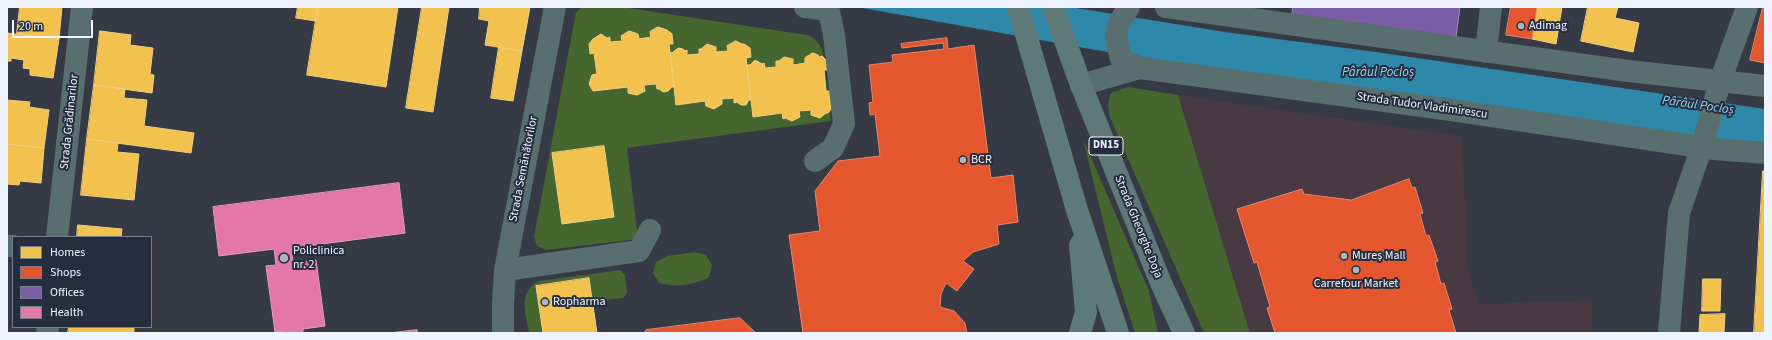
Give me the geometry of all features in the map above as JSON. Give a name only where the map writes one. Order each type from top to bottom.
[{"type":"main road","points":[[1018,7],[1077,210],[1118,333]]},
{"type":"main road","name":"Strada Gheorghe Doja","points":[[1053,7],[1081,85],[1161,283],[1184,333]]},
{"type":"main road","points":[[1077,210],[1086,312],[1080,333]]},
{"type":"main road","points":[[1161,283],[1168,333]]},
{"type":"street","name":"Strada Grădinarilor","points":[[57,236],[82,7]]},
{"type":"street","name":"Strada Semănătorilor","points":[[503,333],[505,270],[555,7]]},
{"type":"street","points":[[805,7],[828,9],[834,35],[844,124],[833,148],[815,162]]},
{"type":"street","points":[[1129,7],[1119,20],[1115,39],[1121,59],[1140,68]]},
{"type":"street","points":[[1166,7],[1255,14],[1718,91],[1765,86]]},
{"type":"street","points":[[1486,52],[1491,7]]},
{"type":"street","points":[[1669,333],[1679,213],[1702,145],[1718,91],[1747,7]]},
{"type":"street","name":"Strada Tudor Vladimirescu","points":[[1081,85],[1140,68],[1765,153]]},
{"type":"street","points":[[505,270],[639,251],[650,230]]},
{"type":"shaded area","points":[[1178,95],[1462,136],[1468,271],[1480,304],[1592,300],[1592,333],[1250,333]]},
{"type":"green space","points":[[582,7],[622,7],[807,35],[817,42],[823,53],[831,121],[627,148],[638,239],[546,250],[537,246],[534,237],[576,12]]},
{"type":"green space","points":[[1128,87],[1178,95],[1250,333],[1204,333],[1109,115],[1108,103],[1111,93]]},
{"type":"green space","points":[[1083,139],[1149,291],[1158,333],[1135,333],[1116,274]]},
{"type":"green space","points":[[695,252],[706,255],[712,265],[709,277],[685,285],[665,285],[659,283],[653,273],[656,262],[667,256]]},
{"type":"green space","points":[[620,270],[625,275],[627,293],[623,298],[593,301],[589,278],[536,285],[543,333],[529,333],[525,310],[525,297],[532,286],[539,281]]},
{"type":"water","name":"Pârâul Pocloș","points":[[857,7],[1070,7],[1225,32],[1383,53],[1765,109],[1765,147],[1157,61]]},
{"type":"building: Homes","points":[[20,7],[62,7],[59,39],[17,34]]},
{"type":"building: Homes","points":[[298,7],[318,7],[316,21],[296,18]]},
{"type":"building: Homes","points":[[318,7],[398,7],[386,87],[307,75]]},
{"type":"building: Homes","points":[[422,7],[449,7],[433,112],[406,108]]},
{"type":"building: Homes","points":[[480,7],[530,7],[522,51],[485,45],[489,21],[479,19]]},
{"type":"building: Homes","points":[[1537,7],[1562,7],[1556,44],[1532,39]]},
{"type":"building: Homes","points":[[1588,7],[1618,7],[1615,18],[1639,23],[1633,52],[1581,41]]},
{"type":"building: Homes","points":[[658,27],[667,30],[672,34],[673,44],[669,44],[674,87],[663,92],[657,89],[656,84],[644,85],[645,91],[637,95],[628,93],[628,87],[593,91],[589,84],[592,75],[597,74],[594,53],[590,54],[589,44],[593,39],[601,34],[607,38],[610,37],[610,42],[622,41],[621,36],[629,31],[638,34],[639,39],[651,37],[650,32]]},
{"type":"building: Homes","points":[[100,31],[131,35],[130,45],[153,48],[150,74],[154,75],[152,93],[94,85]]},
{"type":"building: Homes","points":[[7,33],[59,39],[53,78],[30,75],[30,69],[23,68],[24,60],[11,58],[11,61],[7,61]]},
{"type":"building: Homes","points":[[736,41],[750,48],[751,57],[746,58],[751,100],[749,100],[746,105],[741,105],[737,102],[734,103],[734,98],[722,99],[722,104],[714,109],[706,106],[705,101],[676,105],[670,52],[672,53],[678,48],[685,51],[687,50],[687,55],[699,54],[699,49],[707,44],[716,47],[716,52],[728,51],[727,46]]},
{"type":"building: Homes","points":[[499,47],[522,51],[513,101],[491,98]]},
{"type":"building: Homes","points":[[813,53],[819,57],[822,56],[827,61],[828,70],[824,70],[826,91],[831,91],[833,107],[828,113],[820,118],[811,115],[811,110],[799,111],[800,117],[792,121],[785,118],[783,119],[782,113],[753,117],[747,65],[750,65],[755,60],[762,64],[764,63],[765,68],[776,67],[776,61],[779,61],[784,57],[793,59],[793,65],[805,63],[805,58]]},
{"type":"building: Homes","points":[[94,85],[125,89],[124,98],[147,100],[144,126],[194,133],[191,153],[87,139]]},
{"type":"building: Homes","points":[[7,100],[30,102],[29,107],[49,110],[44,148],[7,144]]},
{"type":"building: Homes","points":[[87,139],[118,143],[117,152],[139,154],[134,200],[81,195]]},
{"type":"building: Homes","points":[[7,144],[44,148],[41,183],[20,181],[19,185],[7,184]]},
{"type":"building: Homes","points":[[604,146],[614,217],[562,224],[552,153]]},
{"type":"building: Homes","points":[[1763,171],[1765,171],[1765,333],[1754,333]]},
{"type":"building: Homes","points":[[78,225],[122,229],[121,236],[77,236]]},
{"type":"building: Homes","points":[[589,278],[597,333],[543,333],[536,286]]},
{"type":"building: Homes","points":[[1703,279],[1721,279],[1720,311],[1702,311]]},
{"type":"building: Homes","points":[[1725,314],[1724,333],[1699,333],[1700,315]]},
{"type":"building: Homes","points":[[69,328],[134,328],[134,333],[68,333]]},
{"type":"building: Shops","points":[[1511,7],[1537,7],[1532,39],[1506,35]]},
{"type":"building: Shops","points":[[1763,7],[1765,7],[1765,63],[1750,60]]},
{"type":"building: Shops","points":[[947,38],[948,49],[974,45],[991,178],[1013,175],[1018,222],[997,225],[999,244],[973,252],[963,261],[974,269],[957,291],[946,283],[941,294],[940,307],[954,311],[965,323],[967,333],[803,333],[789,235],[820,231],[815,191],[838,161],[880,156],[875,114],[870,115],[869,103],[873,102],[869,65],[893,62],[892,55],[944,49],[943,43],[902,48],[901,44]]},
{"type":"building: Shops","name":"Mureș Mall","points":[[1409,179],[1412,188],[1415,187],[1423,213],[1420,214],[1426,236],[1429,235],[1438,261],[1435,262],[1441,284],[1444,283],[1452,309],[1449,310],[1456,333],[1275,333],[1267,308],[1270,307],[1257,262],[1254,263],[1237,209],[1302,189],[1304,194],[1351,200]]},
{"type":"building: Shops","points":[[740,318],[756,333],[644,333],[646,330]]},
{"type":"building: Offices","points":[[1293,7],[1460,7],[1456,37],[1292,15]]},
{"type":"building: Health","name":"Policlinica nr. 2","points":[[399,183],[405,233],[292,248],[293,263],[316,260],[325,326],[303,329],[303,333],[285,333],[285,331],[275,332],[266,266],[276,265],[274,249],[219,256],[213,207]]},
{"type":"building: Health","points":[[417,330],[418,333],[390,333]]},
{"type":"place","name":"Adimag","points":[[1521,26]]},
{"type":"place","name":"BCR","points":[[963,160]]},
{"type":"place","name":"Mureș Mall","points":[[1344,256]]},
{"type":"place","name":"Policlinica nr. 2","points":[[284,258]]},
{"type":"place","name":"Carrefour Market","points":[[1356,270]]},
{"type":"place","name":"Ropharma","points":[[545,302]]}]
